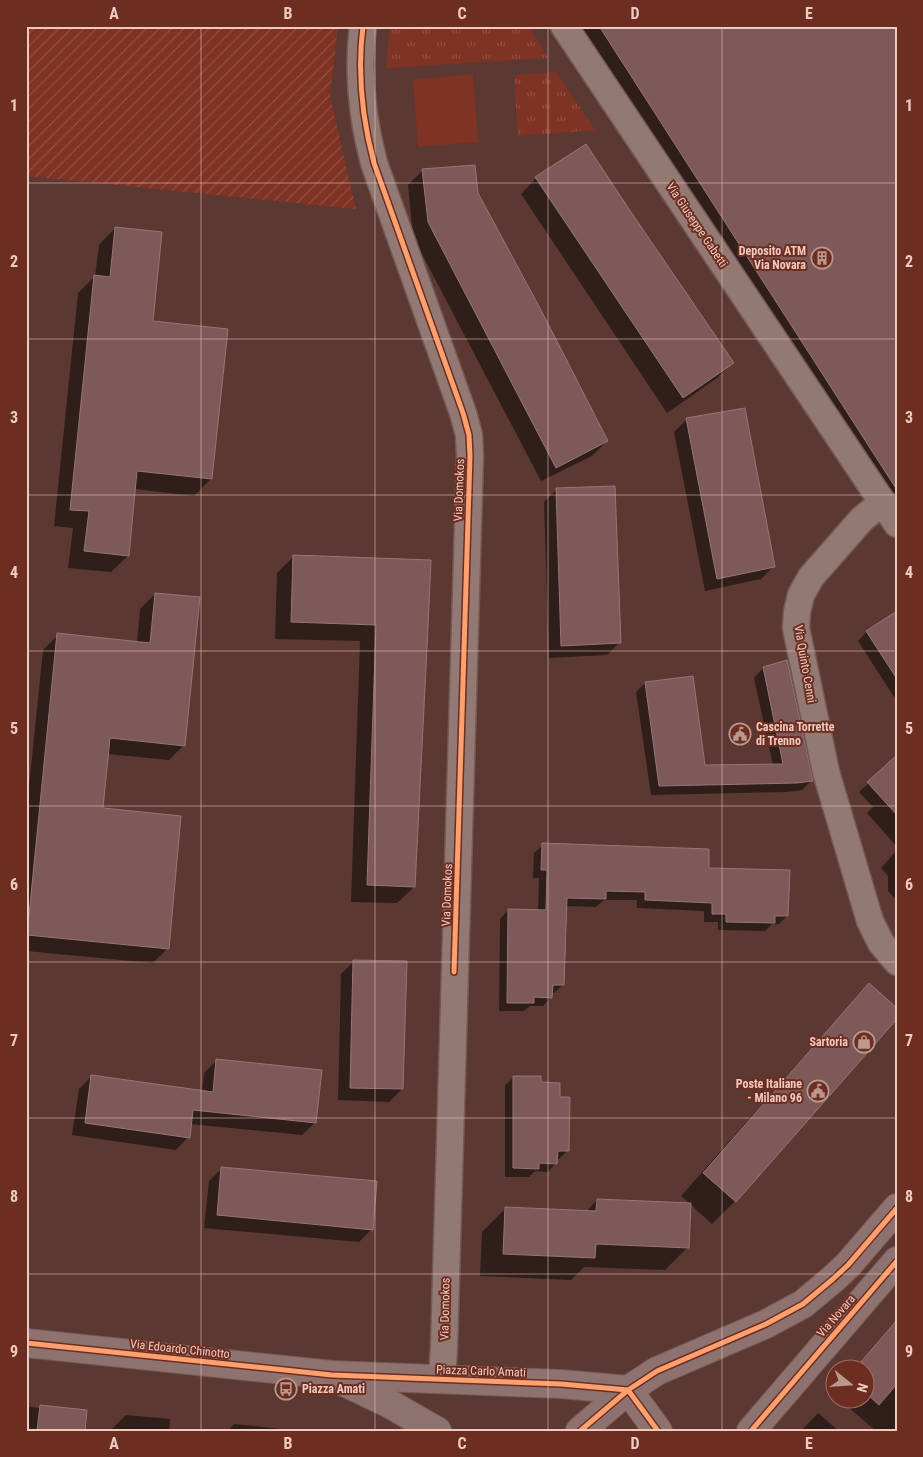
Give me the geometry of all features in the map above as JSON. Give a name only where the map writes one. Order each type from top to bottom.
[{"type":"street","name":"Via Domokos","points":[[363,26],[360,54],[362,104],[374,163],[463,413],[469,435],[470,456],[442,1379]]},
{"type":"street","name":"Via Giuseppe Gabetti","points":[[564,26],[890,513]]},
{"type":"street","name":"Via Quinto Cenni","points":[[890,513],[862,519],[812,577],[801,595],[796,628],[826,772],[870,921],[891,944]]},
{"type":"street","points":[[580,1431],[628,1390],[657,1371],[786,1314],[803,1304],[848,1265],[897,1208]]},
{"type":"street","name":"Via Novara","points":[[751,1431],[897,1261]]},
{"type":"street","name":"Via Edoardo Chinotto","points":[[26,1343],[332,1376]]},
{"type":"street","name":"Piazza Carlo Amati","points":[[332,1376],[561,1384],[628,1390]]},
{"type":"street","points":[[332,1376],[388,1403],[437,1431]]},
{"type":"street","points":[[628,1390],[658,1431]]},
{"type":"street","points":[[388,1403],[400,1431]]},
{"type":"green space","points":[[26,26],[338,26],[330,96],[356,209],[26,176]]},
{"type":"green space","points":[[390,26],[529,26],[548,58],[386,68]]},
{"type":"green space","points":[[556,72],[595,130],[518,136],[514,75]]},
{"type":"green space","points":[[473,74],[478,142],[418,147],[413,80]]},
{"type":"building","name":"Deposito ATM Via Novara","points":[[599,26],[897,26],[897,490]]},
{"type":"building","points":[[586,144],[734,363],[683,398],[535,177]]},
{"type":"building","points":[[475,165],[478,193],[608,441],[556,468],[428,222],[422,169]]},
{"type":"building","points":[[115,227],[162,232],[153,321],[228,329],[212,479],[137,471],[129,556],[84,551],[89,511],[70,510],[94,275],[110,277]]},
{"type":"building","points":[[745,408],[775,567],[717,579],[686,418]]},
{"type":"building","points":[[615,486],[621,643],[561,646],[556,488]]},
{"type":"building","points":[[293,555],[431,560],[415,887],[367,885],[376,625],[291,622]]},
{"type":"building","points":[[155,593],[200,597],[185,746],[110,738],[103,808],[181,816],[169,949],[27,935],[57,633],[150,643]]},
{"type":"building","points":[[897,611],[897,679],[866,631]]},
{"type":"building","points":[[787,660],[813,781],[659,786],[645,682],[693,676],[705,765],[783,764],[763,667]]},
{"type":"building","points":[[897,755],[897,815],[867,782]]},
{"type":"building","points":[[542,843],[709,849],[709,868],[790,870],[788,916],[775,916],[775,923],[726,922],[726,914],[712,914],[712,903],[645,900],[645,892],[606,891],[606,899],[567,898],[564,985],[553,985],[552,998],[534,997],[534,1003],[507,1003],[508,909],[546,910],[547,870],[541,870]]},
{"type":"building","points":[[353,960],[407,961],[403,1089],[350,1088]]},
{"type":"building","points":[[869,983],[897,1008],[897,1019],[736,1202],[703,1173]]},
{"type":"building","points":[[216,1059],[322,1070],[316,1123],[193,1110],[190,1138],[85,1123],[91,1075],[213,1092]]},
{"type":"building","points":[[513,1076],[541,1076],[541,1082],[560,1083],[560,1097],[570,1097],[569,1151],[558,1151],[557,1164],[539,1163],[539,1169],[513,1168]]},
{"type":"building","points":[[221,1167],[377,1181],[373,1230],[217,1215]]},
{"type":"building","points":[[597,1199],[691,1203],[689,1248],[596,1244],[595,1258],[503,1254],[505,1207],[596,1211]]},
{"type":"building","points":[[897,1320],[897,1384],[879,1405],[876,1402],[876,1360],[863,1360]]},
{"type":"building","points":[[40,1405],[87,1410],[85,1431],[37,1431]]},
{"type":"cycle path","points":[[363,26],[361,44],[362,95],[366,129],[374,163],[463,413],[469,435],[470,456],[454,972]]},
{"type":"cycle path","points":[[580,1431],[628,1390],[657,1371],[766,1324],[803,1304],[848,1265],[897,1208]]},
{"type":"cycle path","points":[[751,1431],[897,1261]]},
{"type":"cycle path","points":[[26,1343],[332,1375],[561,1384],[628,1390],[658,1431]]},
{"type":"place","name":"Deposito ATM Via Novara","points":[[822,258]]},
{"type":"place","name":"Cascina Torrette di Trenno","points":[[740,734]]},
{"type":"place","name":"Sartoria","points":[[864,1042]]},
{"type":"place","name":"Poste Italiane - Milano 96","points":[[818,1091]]},
{"type":"place","name":"Piazza Amati","points":[[286,1389]]}]
